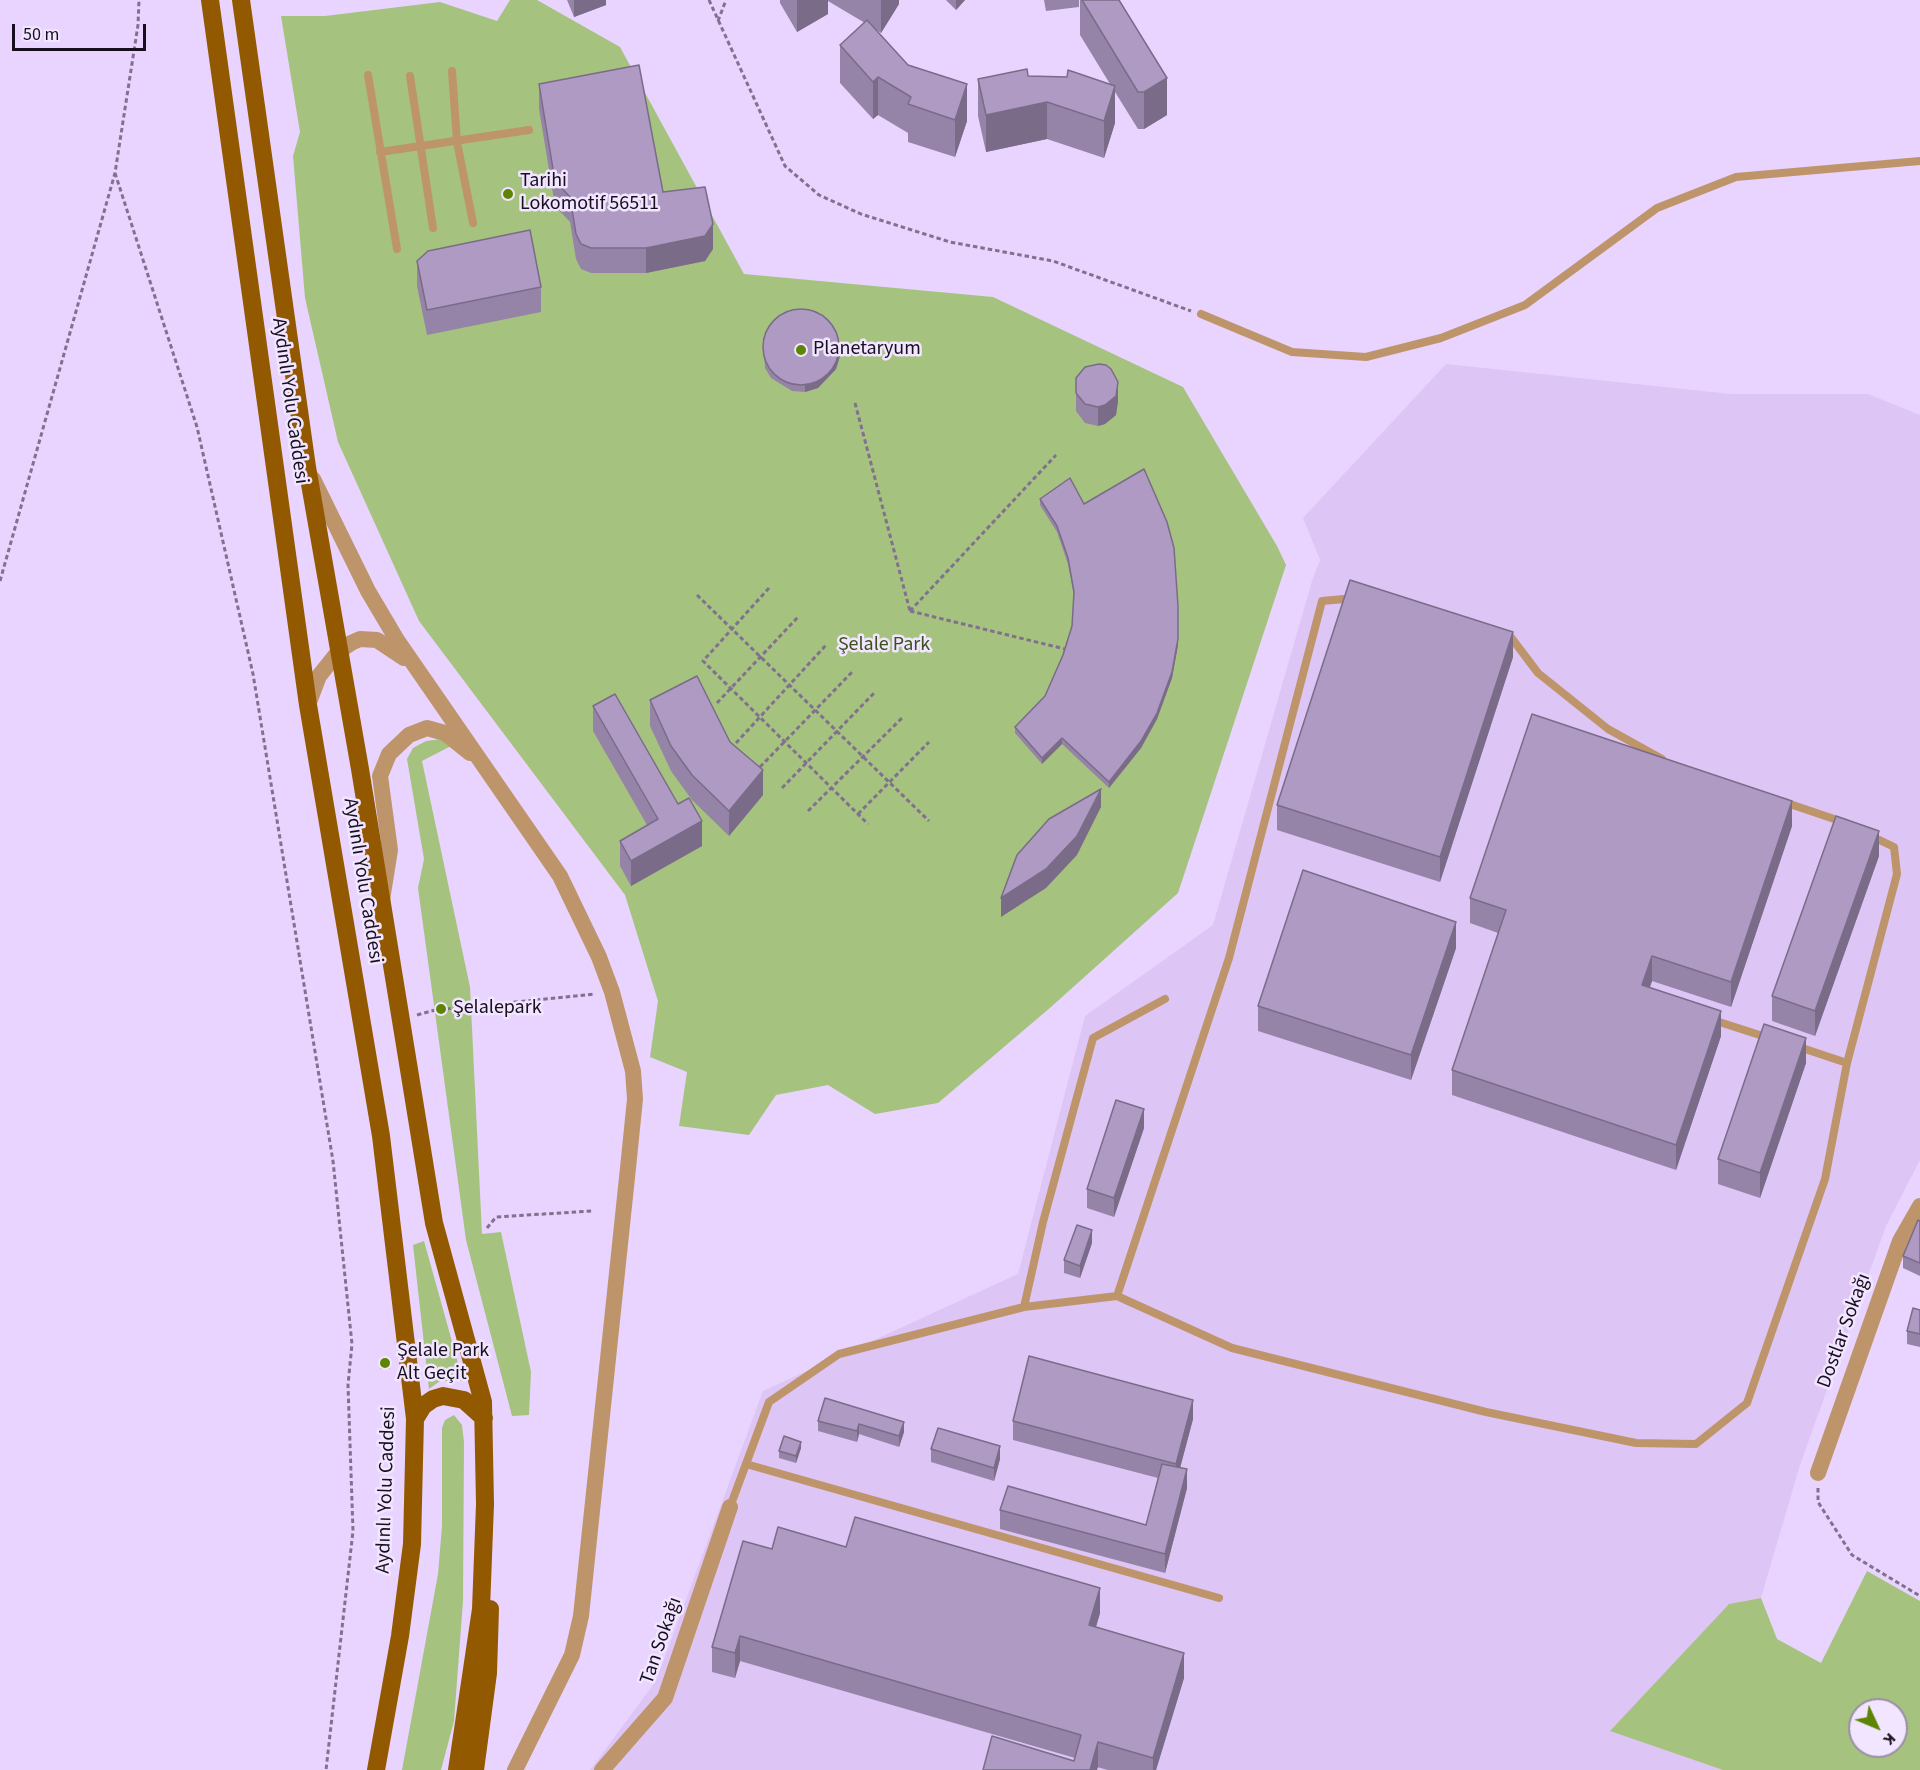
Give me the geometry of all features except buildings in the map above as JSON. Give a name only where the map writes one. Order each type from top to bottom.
[{"type":"main road","name":"Aydınlı Yolu Caddesi","points":[[210,0],[308,705],[381,1136],[415,1419],[412,1544],[400,1636],[376,1770]]},
{"type":"main road","name":"Aydınlı Yolu Caddesi","points":[[241,0],[307,467],[434,1223],[450,1289],[480,1387],[484,1418],[484,1551],[479,1619],[457,1770]]},
{"type":"main road","points":[[415,1419],[423,1406],[443,1396],[464,1400],[484,1418]]},
{"type":"main road","points":[[475,1770],[483,1720],[490,1637],[484,1551]]},
{"type":"street","name":"Aydınlı Yolu Caddesi","points":[[307,467],[368,591],[423,678],[489,769],[560,876],[582,918],[612,992],[633,1071],[634,1099],[581,1616],[572,1655],[516,1770]]},
{"type":"street","name":"Aydınlı Yolu Caddesi","points":[[339,651],[360,639],[377,640],[394,649],[423,678]]},
{"type":"street","points":[[308,705],[319,676],[339,651]]},
{"type":"street","name":"Aydınlı Yolu Caddesi","points":[[382,904],[390,850],[380,776],[388,754],[409,735],[427,728],[436,729],[457,742],[489,769]]},
{"type":"street","name":"Dostlar Sokağı","points":[[1818,1473],[1900,1241],[1920,1206]]},
{"type":"street","name":"Tan Sokağı","points":[[602,1770],[665,1698],[730,1507]]},
{"type":"lane","points":[[452,71],[457,142],[473,223]]},
{"type":"lane","points":[[368,75],[397,249]]},
{"type":"lane","points":[[410,76],[433,228]]},
{"type":"lane","points":[[380,152],[421,148],[529,130]]},
{"type":"lane","points":[[1201,314],[1292,352],[1366,357],[1441,338],[1525,305],[1657,208],[1736,177],[1920,161]]},
{"type":"lane","points":[[1117,1296],[1229,958],[1322,601],[1367,597]]},
{"type":"lane","points":[[1499,632],[1510,636],[1538,673],[1608,729],[1675,767]]},
{"type":"lane","points":[[1776,800],[1834,817],[1854,827]]},
{"type":"lane","points":[[730,1507],[769,1402],[839,1354],[1024,1307],[1117,1296],[1244,1351],[1486,1412],[1636,1443],[1696,1444],[1747,1403],[1825,1179],[1847,1063],[1897,874],[1894,847],[1864,832]]},
{"type":"lane","points":[[1024,1307],[1042,1222],[1093,1038],[1165,999]]},
{"type":"lane","points":[[1701,1016],[1779,1041]]},
{"type":"lane","points":[[1791,1045],[1847,1063]]},
{"type":"lane","points":[[746,1464],[1219,1598]]},
{"type":"path","points":[[0,581],[115,173],[138,24],[139,0]]},
{"type":"path","points":[[709,0],[785,166],[819,195],[861,214],[950,242],[1053,261],[1201,314]]},
{"type":"path","points":[[718,22],[726,0]]},
{"type":"path","points":[[115,173],[197,427],[253,674],[333,1161],[352,1344],[348,1385],[353,1531],[326,1770]]},
{"type":"path","points":[[855,403],[910,611]]},
{"type":"path","points":[[910,611],[1056,455]]},
{"type":"path","points":[[769,588],[703,662],[868,824]]},
{"type":"path","points":[[697,595],[929,821]]},
{"type":"path","points":[[910,611],[1077,652]]},
{"type":"path","points":[[717,703],[798,616]]},
{"type":"path","points":[[736,743],[827,644]]},
{"type":"path","points":[[760,767],[854,670]]},
{"type":"path","points":[[782,788],[876,691]]},
{"type":"path","points":[[808,811],[903,717]]},
{"type":"path","points":[[858,814],[929,742]]},
{"type":"path","points":[[435,1010],[612,992]]},
{"type":"path","points":[[487,1228],[496,1217],[592,1210]]},
{"type":"path","points":[[1818,1473],[1818,1502],[1852,1555],[1920,1596]]},
{"type":"shaded area","points":[[1446,364],[1731,394],[1868,394],[1920,415],[1920,1160],[1886,1226],[1800,1465],[1761,1598],[1729,1604],[1611,1731],[1723,1770],[590,1770],[656,1681],[763,1391],[1018,1274],[1085,1016],[1213,925],[1320,560],[1303,518]]},
{"type":"green space","name":"Şelale Park","points":[[510,0],[537,0],[620,47],[744,274],[993,297],[1183,387],[1286,565],[1178,893],[1051,1007],[938,1103],[875,1114],[828,1085],[776,1095],[749,1135],[679,1126],[687,1072],[650,1057],[658,1001],[625,895],[419,621],[338,442],[305,298],[293,156],[300,132],[281,16],[325,16],[440,2],[497,21]]},
{"type":"green space","points":[[441,739],[453,745],[422,761],[470,987],[482,1234],[501,1232],[531,1372],[529,1415],[512,1416],[466,1240],[418,888],[424,859],[407,759],[413,748],[426,741]]},
{"type":"green space","points":[[424,1241],[463,1381],[440,1381],[429,1389],[413,1245]]},
{"type":"green space","points":[[454,1415],[462,1425],[464,1442],[463,1601],[454,1721],[441,1770],[402,1770],[438,1574],[442,1526],[442,1428],[445,1420]]},
{"type":"green space","points":[[1867,1571],[1920,1601],[1920,1770],[1723,1770],[1610,1731],[1729,1604],[1761,1598],[1777,1639],[1821,1663]]},
{"type":"place","name":"Tarihi Lokomotif 56511","points":[[508,194]]},
{"type":"place","name":"Planetaryum","points":[[801,350]]},
{"type":"place","name":"Şelalepark","points":[[441,1009]]},
{"type":"place","name":"Şelale Park Alt Geçit","points":[[385,1363]]}]
